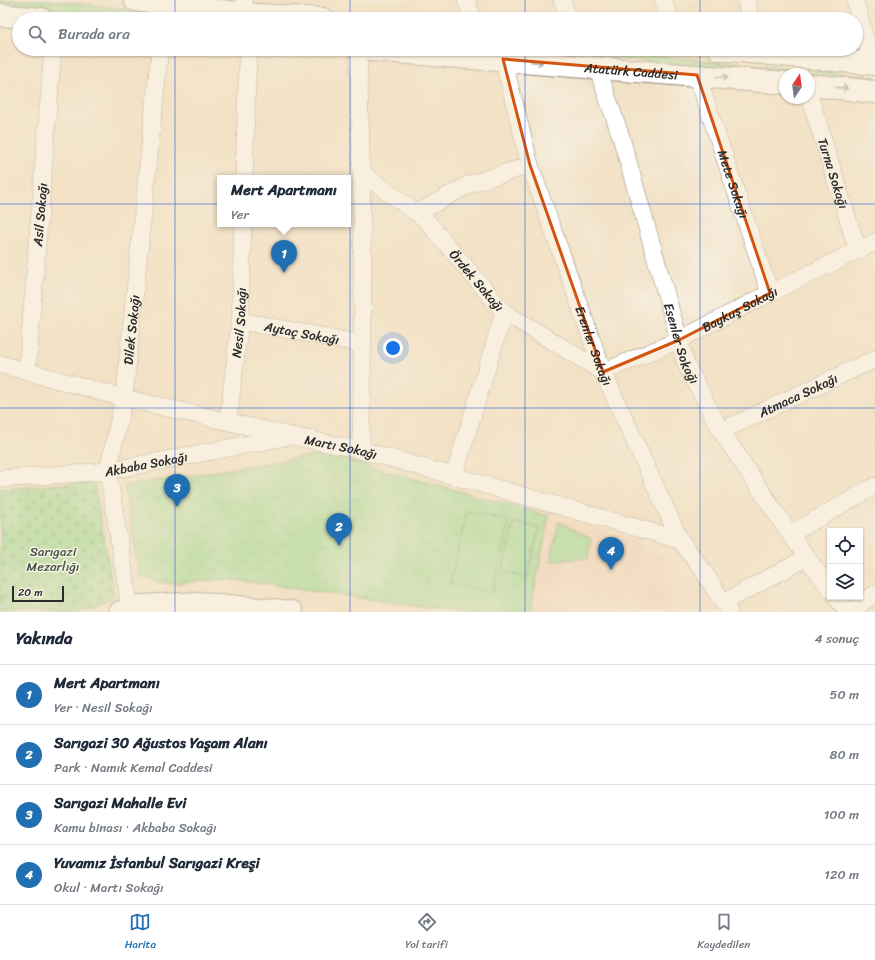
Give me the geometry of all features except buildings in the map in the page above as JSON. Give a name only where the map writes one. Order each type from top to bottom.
[{"type":"main road","points":[[135,0],[244,7],[277,12]]},
{"type":"main road","points":[[0,15],[12,16]]},
{"type":"main road","name":"Atatürk Caddesi","points":[[450,56],[779,82]]},
{"type":"main road","points":[[803,56],[874,64]]},
{"type":"main road","points":[[815,86],[875,92]]},
{"type":"main road","points":[[125,610],[196,608],[292,612]]},
{"type":"street","points":[[466,0],[470,12]]},
{"type":"street","points":[[562,0],[566,12]]},
{"type":"street","points":[[663,0],[667,12]]},
{"type":"street","points":[[746,0],[749,12]]},
{"type":"street","points":[[855,0],[859,12]]},
{"type":"street","points":[[863,27],[874,64]]},
{"type":"street","name":"Asil Sokağı","points":[[27,372],[52,56]]},
{"type":"street","name":"Dilek Sokağı","points":[[125,610],[108,471],[124,398],[159,56]]},
{"type":"street","points":[[244,175],[248,56]]},
{"type":"street","points":[[358,56],[363,174],[363,344],[361,450]]},
{"type":"street","name":"Erenler Sokağı","points":[[503,60],[530,165],[603,372],[680,540],[704,572],[726,607]]},
{"type":"street","name":"Esenler Sokağı","points":[[597,67],[621,137],[686,364],[721,432],[806,558],[827,585]]},
{"type":"street","name":"Mete Sokağı","points":[[697,75],[770,293]]},
{"type":"street","name":"Turna Sokağı","points":[[812,104],[858,251]]},
{"type":"street","points":[[417,213],[470,184],[530,165]]},
{"type":"street","name":"Ördek Sokağı","points":[[363,174],[425,219],[504,312],[603,372]]},
{"type":"street","name":"Nesil Sokağı","points":[[228,421],[240,321],[243,227]]},
{"type":"street","name":"Baykuş Sokağı","points":[[603,372],[679,340],[770,293],[875,242]]},
{"type":"street","points":[[454,476],[504,312]]},
{"type":"street","name":"Aytaç Sokağı","points":[[240,321],[363,344]]},
{"type":"street","name":"Atmaca Sokağı","points":[[721,432],[875,359]]},
{"type":"street","name":"Martı Sokağı","points":[[0,364],[124,398],[291,436],[361,450],[680,540]]},
{"type":"street","name":"Akbaba Sokağı","points":[[0,479],[108,471],[291,436]]},
{"type":"street","points":[[790,534],[875,486]]},
{"type":"street","points":[[726,607],[806,558]]},
{"type":"street","points":[[839,600],[849,612],[875,594]]},
{"type":"highlighted area","points":[[503,59],[697,75],[770,293],[679,340],[603,372],[530,165]]},
{"type":"shaded area","points":[[549,516],[619,535],[662,555],[705,586],[716,612],[530,612]]},
{"type":"green space","points":[[0,0],[47,0],[155,12],[55,12],[0,7]]},
{"type":"green space","points":[[590,56],[655,56],[781,68],[779,68],[779,74]]},
{"type":"green space","points":[[815,71],[875,77],[875,83],[815,78]]},
{"type":"green space","points":[[324,454],[549,516],[530,612],[458,612],[227,579],[168,584],[140,576],[124,486]]},
{"type":"green space","name":"Sarıgazi Mezarlığı","points":[[94,482],[114,597],[78,612],[0,612],[0,489]]},
{"type":"green space","points":[[467,511],[509,521],[492,593],[450,583]]},
{"type":"green space","points":[[514,522],[539,528],[527,578],[502,572]]},
{"type":"green space","points":[[559,522],[591,539],[588,558],[550,561]]},
{"type":"place","name":"Mert Apartmanı","points":[[284,273]]},
{"type":"place","name":"Sarıgazi Mahalle Evi","points":[[177,507]]},
{"type":"place","name":"Sarıgazi 30 Ağustos Yaşam Alanı","points":[[339,546]]},
{"type":"place","name":"Yuvamız İstanbul Sarıgazi Kreşi","points":[[611,570]]}]
